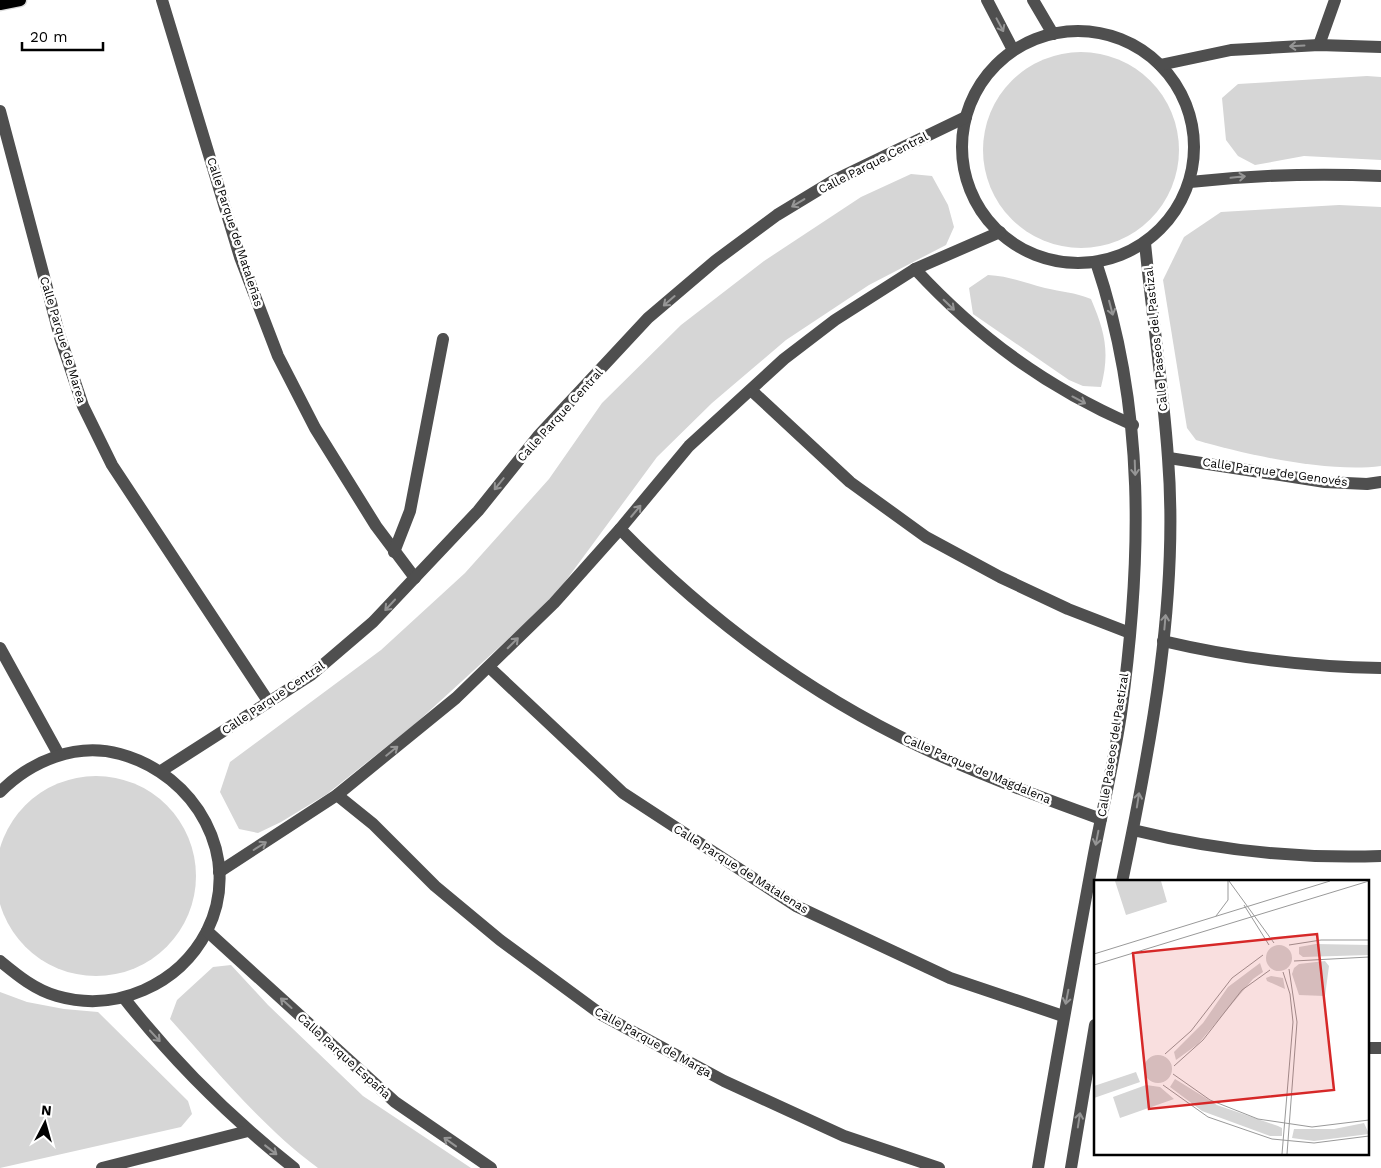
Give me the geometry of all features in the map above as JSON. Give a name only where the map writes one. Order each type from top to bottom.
[{"type":"main road","points":[[0,4],[20,0]]},
{"type":"street","name":"Calle Parque de Mataleñas","points":[[162,0],[240,257],[278,356],[315,428],[394,552],[415,578]]},
{"type":"street","points":[[987,0],[1013,50]]},
{"type":"street","points":[[1034,0],[1053,34]]},
{"type":"street","points":[[1319,45],[1336,0]]},
{"type":"street","points":[[1078,32],[1110,36],[1141,50],[1160,65],[1178,87],[1192,123],[1194,163],[1190,182],[1176,211],[1145,243],[1120,255],[1096,262],[1080,263],[1045,258],[1029,252],[1000,232],[978,206],[966,174],[962,141],[966,117],[981,84],[1013,50],[1053,34],[1078,32]]},
{"type":"street","points":[[1160,65],[1231,50],[1319,45],[1381,47]]},
{"type":"street","name":"Calle Parque de Marea","points":[[0,111],[60,337],[83,406],[112,466],[268,701]]},
{"type":"street","name":"Calle Parque Central","points":[[161,771],[311,675],[373,622],[478,511],[539,435],[648,318],[715,261],[777,215],[833,181],[966,117]]},
{"type":"street","points":[[1190,182],[1250,176],[1318,173],[1381,176]]},
{"type":"street","points":[[219,872],[337,795],[408,738],[489,667],[554,603],[620,529],[689,446],[784,359],[835,320],[915,269],[1000,232]]},
{"type":"street","name":"Calle Paseos del Pastizal","points":[[1122,880],[1133,830],[1163,641],[1169,566],[1168,458],[1145,243]]},
{"type":"street","name":"Calle Paseos del Pastizal","points":[[1038,1168],[1063,1016],[1121,715],[1136,557],[1133,425],[1118,335],[1096,262]]},
{"type":"street","points":[[915,269],[950,306],[999,349],[1060,390],[1133,425]]},
{"type":"street","points":[[394,552],[410,511],[443,339]]},
{"type":"street","points":[[751,390],[850,482],[926,537],[1008,581],[1068,609],[1130,633]]},
{"type":"street","name":"Calle Parque de Genovés","points":[[1168,458],[1325,482],[1367,484],[1381,482]]},
{"type":"street","name":"Calle Parque de Magdalena","points":[[620,529],[653,563],[748,642],[832,699],[918,746],[1026,792],[1101,819]]},
{"type":"street","points":[[1163,641],[1241,658],[1330,667],[1381,668]]},
{"type":"street","points":[[0,648],[60,755]]},
{"type":"street","name":"Calle Parque de Matalenas","points":[[489,667],[623,793],[796,906],[950,978],[1063,1016]]},
{"type":"street","points":[[0,792],[13,779],[35,765],[60,755],[86,751],[112,752],[138,759],[161,771],[184,790],[203,814],[214,842],[219,872],[216,902],[207,930],[186,961],[158,984],[124,998],[90,1002],[56,996],[25,982],[0,961]]},
{"type":"street","name":"Calle Parque de Marga","points":[[337,795],[373,824],[435,886],[500,940],[602,1015],[724,1081],[844,1136],[939,1168]]},
{"type":"street","points":[[1133,830],[1184,843],[1283,855],[1381,856]]},
{"type":"street","name":"Calle Parque España","points":[[207,930],[395,1102],[491,1168]]},
{"type":"street","points":[[124,998],[154,1036],[248,1131],[294,1168]]},
{"type":"street","points":[[1071,1168],[1094,1030]]},
{"type":"street","points":[[1368,1048],[1381,1048]]},
{"type":"street","points":[[102,1168],[248,1131]]},
{"type":"shaded area","points":[[1071,52],[1091,52],[1110,56],[1127,63],[1136,68],[1157,88],[1172,112],[1179,140],[1179,160],[1172,188],[1163,205],[1143,226],[1127,237],[1110,244],[1091,248],[1071,248],[1043,241],[1026,232],[999,205],[987,179],[983,160],[983,140],[990,112],[999,95],[1026,68],[1052,56]]},
{"type":"shaded area","points":[[1367,76],[1381,77],[1381,160],[1304,156],[1255,165],[1238,156],[1226,140],[1222,98],[1238,84]]},
{"type":"shaded area","points":[[911,174],[932,176],[948,205],[954,227],[946,245],[869,285],[786,340],[712,403],[657,457],[553,598],[415,724],[327,794],[281,822],[258,833],[239,829],[220,792],[230,762],[381,650],[465,573],[549,479],[602,403],[681,325],[764,261],[861,197]]},
{"type":"shaded area","points":[[1339,205],[1381,207],[1381,466],[1360,468],[1313,465],[1263,457],[1196,440],[1187,428],[1163,280],[1184,237],[1221,212]]},
{"type":"shaded area","points":[[988,275],[1010,278],[1091,299],[1105,342],[1104,375],[1101,387],[1083,386],[1069,380],[973,314],[969,288]]},
{"type":"shaded area","points":[[86,776],[106,776],[125,780],[143,787],[160,798],[174,812],[185,829],[192,847],[196,866],[196,886],[192,905],[185,923],[174,940],[160,954],[143,965],[125,972],[106,976],[86,976],[67,972],[49,965],[32,954],[18,940],[7,923],[-1,900],[-1,852],[7,829],[18,812],[32,798],[49,787],[67,780]]},
{"type":"shaded area","points":[[231,965],[268,1005],[363,1096],[471,1168],[318,1168],[297,1152],[240,1097],[170,1019],[177,1000],[213,967]]},
{"type":"shaded area","points":[[0,992],[27,1002],[64,1009],[98,1012],[188,1101],[192,1114],[181,1127],[0,1168]]}]
